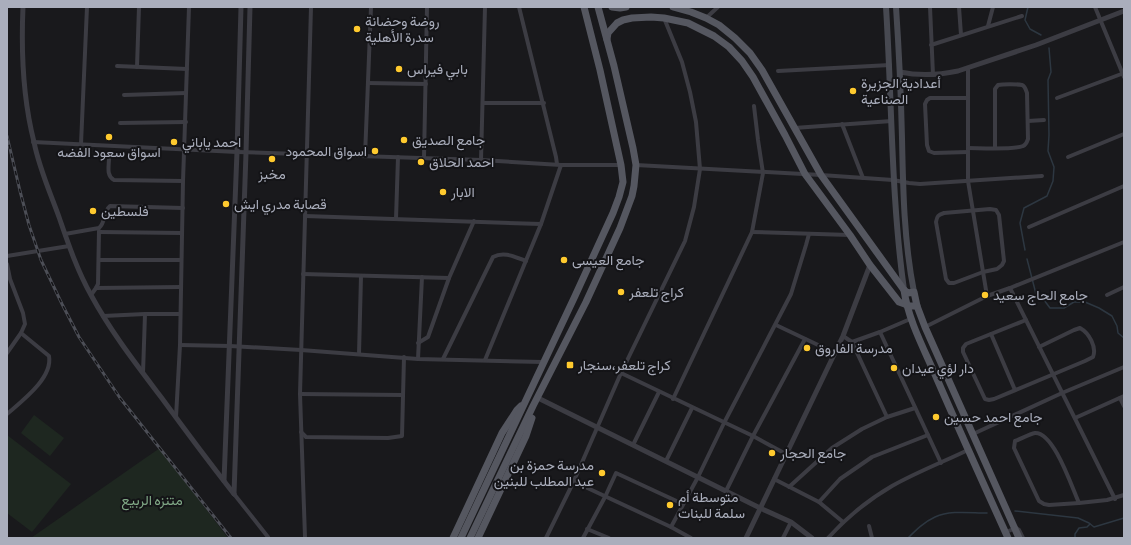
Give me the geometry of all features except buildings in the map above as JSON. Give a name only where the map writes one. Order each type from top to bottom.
[{"type":"main road","points":[[461,538],[614,213],[619,197],[622,182],[621,165],[600,70],[584,7]]},
{"type":"main road","points":[[470,538],[586,302],[620,228],[632,196],[636,165],[633,148],[614,66],[598,7]]},
{"type":"main road","points":[[612,7],[626,7]]},
{"type":"main road","points":[[673,7],[706,18],[725,29],[743,45],[756,61],[821,175],[904,290],[908,293],[914,292]]},
{"type":"main road","points":[[886,7],[890,65],[893,180],[899,248],[907,306],[922,345],[1007,535]]},
{"type":"main road","points":[[896,7],[906,230],[917,306],[1019,538]]},
{"type":"main road","points":[[607,41],[608,33],[617,23],[623,20],[642,17],[664,18],[688,23],[719,39],[736,54],[753,77],[805,174],[850,235],[870,266],[896,300],[907,306],[917,306]]},
{"type":"main road","points":[[719,39],[725,29]]},
{"type":"main road","points":[[600,70],[614,66]]},
{"type":"main road","points":[[575,296],[586,302]]},
{"type":"main road","points":[[453,538],[502,433],[517,410],[525,401]]},
{"type":"main road","points":[[478,538],[526,436],[531,422],[534,406]]},
{"type":"street","points":[[23,7],[24,74],[33,142],[40,166],[79,271],[103,316],[122,345],[176,418],[268,537]]},
{"type":"street","points":[[81,144],[87,7]]},
{"type":"street","points":[[137,67],[139,7]]},
{"type":"street","points":[[176,418],[180,345],[183,181],[189,7]]},
{"type":"street","points":[[224,481],[241,7]]},
{"type":"street","points":[[234,494],[250,7]]},
{"type":"street","points":[[305,537],[300,431],[300,394],[311,7]]},
{"type":"street","points":[[365,156],[371,7]]},
{"type":"street","points":[[424,158],[428,7]]},
{"type":"street","points":[[482,160],[485,7]]},
{"type":"street","points":[[486,360],[541,224],[559,164],[519,7]]},
{"type":"street","points":[[706,18],[718,7]]},
{"type":"street","points":[[930,7],[933,75]]},
{"type":"street","points":[[960,7],[962,35]]},
{"type":"street","points":[[988,26],[993,7]]},
{"type":"street","points":[[1057,98],[1124,75],[1096,7]]},
{"type":"street","points":[[900,72],[933,75],[948,74],[1036,45],[1124,11]]},
{"type":"street","points":[[931,45],[1022,16]]},
{"type":"street","points":[[546,538],[573,483],[621,373],[685,241],[694,207],[700,169],[698,138],[690,92],[677,47],[664,18]]},
{"type":"street","points":[[778,71],[890,65]]},
{"type":"street","points":[[118,66],[187,69]]},
{"type":"street","points":[[968,68],[968,181],[988,296]]},
{"type":"street","points":[[368,82],[426,84]]},
{"type":"street","points":[[968,98],[930,98],[927,100],[925,104],[927,145],[929,151],[934,153],[1024,146],[1028,139],[1028,121],[1027,93],[1026,88],[1022,85],[1002,84],[995,89],[995,148]]},
{"type":"street","points":[[124,95],[186,93]]},
{"type":"street","points":[[483,103],[544,103]]},
{"type":"street","points":[[673,399],[752,232],[763,173],[754,106]]},
{"type":"street","points":[[1028,121],[1044,120]]},
{"type":"street","points":[[794,128],[892,121]]},
{"type":"street","points":[[120,123],[186,122]]},
{"type":"street","points":[[842,124],[862,178]]},
{"type":"street","points":[[1068,157],[1124,134]]},
{"type":"street","points":[[33,142],[246,153],[621,165]]},
{"type":"street","points":[[396,219],[398,157]]},
{"type":"street","points":[[109,158],[109,175],[114,180],[183,181]]},
{"type":"street","points":[[636,165],[821,175],[893,180],[920,184],[1042,176]]},
{"type":"street","points":[[1029,227],[1124,186]]},
{"type":"street","points":[[91,295],[98,284],[99,230],[104,222],[108,207],[183,208]]},
{"type":"street","points":[[990,209],[996,210],[999,214],[1004,261],[1002,265],[997,268],[983,272],[954,283],[949,282],[946,279],[936,222],[939,214],[990,209]]},
{"type":"street","points":[[305,216],[541,224]]},
{"type":"street","points":[[418,343],[428,337],[449,278],[474,222]]},
{"type":"street","points":[[65,234],[99,230],[182,233]]},
{"type":"street","points":[[752,232],[850,235]]},
{"type":"street","points":[[671,527],[791,294],[809,234]]},
{"type":"street","points":[[925,327],[988,296],[1124,242]]},
{"type":"street","points":[[7,256],[69,246]]},
{"type":"street","points":[[443,359],[493,257],[498,254],[505,254],[526,261]]},
{"type":"street","points":[[98,260],[181,260]]},
{"type":"street","points":[[7,264],[8,281],[23,313],[25,324],[21,333],[7,353]]},
{"type":"street","points":[[746,538],[843,336],[870,266]]},
{"type":"street","points":[[303,274],[449,278]]},
{"type":"street","points":[[359,354],[361,276]]},
{"type":"street","points":[[418,359],[422,277]]},
{"type":"street","points":[[96,288],[181,287]]},
{"type":"street","points":[[1107,295],[1124,287]]},
{"type":"street","points":[[1010,288],[1115,499]]},
{"type":"street","points":[[143,373],[145,314]]},
{"type":"street","points":[[103,316],[180,314]]},
{"type":"street","points":[[852,342],[908,320]]},
{"type":"street","points":[[1026,320],[966,344],[963,348],[963,352],[985,398],[990,400],[994,399],[1093,357],[1095,352],[1094,346],[1085,331],[1080,328],[1039,347]]},
{"type":"street","points":[[776,324],[835,353]]},
{"type":"street","points":[[880,332],[941,463]]},
{"type":"street","points":[[7,414],[26,398],[40,383],[49,366],[49,356],[21,333]]},
{"type":"street","points":[[991,334],[1015,390]]},
{"type":"street","points":[[843,336],[852,342],[887,417]]},
{"type":"street","points":[[726,491],[753,436],[805,338]]},
{"type":"street","points":[[180,345],[240,346],[418,359],[543,362]]},
{"type":"street","points":[[300,431],[306,437],[388,438],[402,436],[404,357]]},
{"type":"street","points":[[973,434],[1062,393],[1124,367]]},
{"type":"street","points":[[621,373],[658,392],[753,436],[786,454]]},
{"type":"street","points":[[633,445],[658,392]]},
{"type":"street","points":[[300,394],[403,396]]},
{"type":"street","points":[[1075,418],[1122,397],[1124,406]]},
{"type":"street","points":[[538,398],[791,522],[812,538]]},
{"type":"street","points":[[666,461],[692,408]]},
{"type":"street","points":[[789,487],[832,448],[862,429],[887,417],[915,408]]},
{"type":"street","points":[[1079,503],[1057,453],[1049,440],[1041,434],[1035,433],[1015,441],[1014,448],[1040,501],[1044,504],[1079,503],[1115,499],[1124,495]]},
{"type":"street","points":[[819,502],[840,479],[872,457],[928,435]]},
{"type":"street","points":[[828,538],[861,506],[886,489],[902,480],[968,450]]},
{"type":"street","points":[[583,538],[616,474],[683,504]]},
{"type":"street","points":[[774,479],[819,502],[843,522]]},
{"type":"street","points":[[573,483],[581,485],[671,527],[691,538]]},
{"type":"street","points":[[783,538],[791,522]]},
{"type":"street","points":[[869,526],[872,538]]},
{"type":"street","points":[[588,528],[609,538]]},
{"type":"street","points":[[1007,535],[1015,528],[1019,530],[1023,538]]},
{"type":"green space","points":[[34,415],[64,438],[50,456],[21,433]]},
{"type":"green space","points":[[7,435],[71,484],[32,532],[7,513]]},
{"type":"green space","name":"متنزه الربيع","points":[[160,448],[228,538],[31,538],[144,459]]},
{"type":"waterway","points":[[1028,7],[1025,20],[1030,29],[1041,35]]},
{"type":"waterway","points":[[1025,250],[1020,223],[1024,208],[1047,196],[1053,181],[1054,167],[1048,151],[1048,80],[1051,72],[1049,48]]},
{"type":"waterway","points":[[1027,259],[1036,294],[1044,300],[1050,308],[1064,308],[1074,302],[1085,302],[1112,316],[1117,326],[1118,333],[1124,338]]},
{"type":"waterway","points":[[1015,511],[1078,518],[1094,527],[1124,518]]},
{"type":"waterway","points":[[908,538],[917,529],[931,519],[947,513],[987,513]]},
{"type":"waterway","points":[[1075,538],[1075,534],[1079,528],[1087,527],[1090,524]]},
{"type":"railway","points":[[7,136],[29,225],[41,260],[79,337],[120,398],[231,538]]},
{"type":"place","name":"روضة وحضانة سدرة الأهلية","points":[[357,29]]},
{"type":"place","name":"بابي فيراس","points":[[399,69]]},
{"type":"place","name":"أعدادية الجزيرة الصناعية","points":[[853,91]]},
{"type":"place","name":"اسواق سعود الفضه","points":[[109,137]]},
{"type":"place","name":"جامع الصديق","points":[[404,140]]},
{"type":"place","name":"احمد ياباني","points":[[174,142]]},
{"type":"place","name":"اسواق المحمود","points":[[375,151]]},
{"type":"place","name":"مخبز","points":[[272,159]]},
{"type":"place","name":"احمد الحلاق","points":[[421,162]]},
{"type":"place","name":"الابار","points":[[443,192]]},
{"type":"place","name":"قصابة مدري ايش","points":[[226,204]]},
{"type":"place","name":"فلسطين","points":[[93,211]]},
{"type":"place","name":"جامع العيسى","points":[[564,260]]},
{"type":"place","name":"كراج تلعفر","points":[[621,292]]},
{"type":"place","name":"جامع الحاج سعيد","points":[[985,295]]},
{"type":"place","name":"مدرسة الفاروق","points":[[807,348]]},
{"type":"place","name":"كراج تلعفر،سنجار","points":[[570,365]]},
{"type":"place","name":"دار لؤي عيدان","points":[[894,368]]},
{"type":"place","name":"جامع احمد حسين","points":[[936,417]]},
{"type":"place","name":"جامع الحجار","points":[[772,453]]},
{"type":"place","name":"مدرسة حمزة بن عبد المطلب للبنين","points":[[602,473]]},
{"type":"place","name":"متوسطة أم سلمة للبنات","points":[[670,505]]}]
